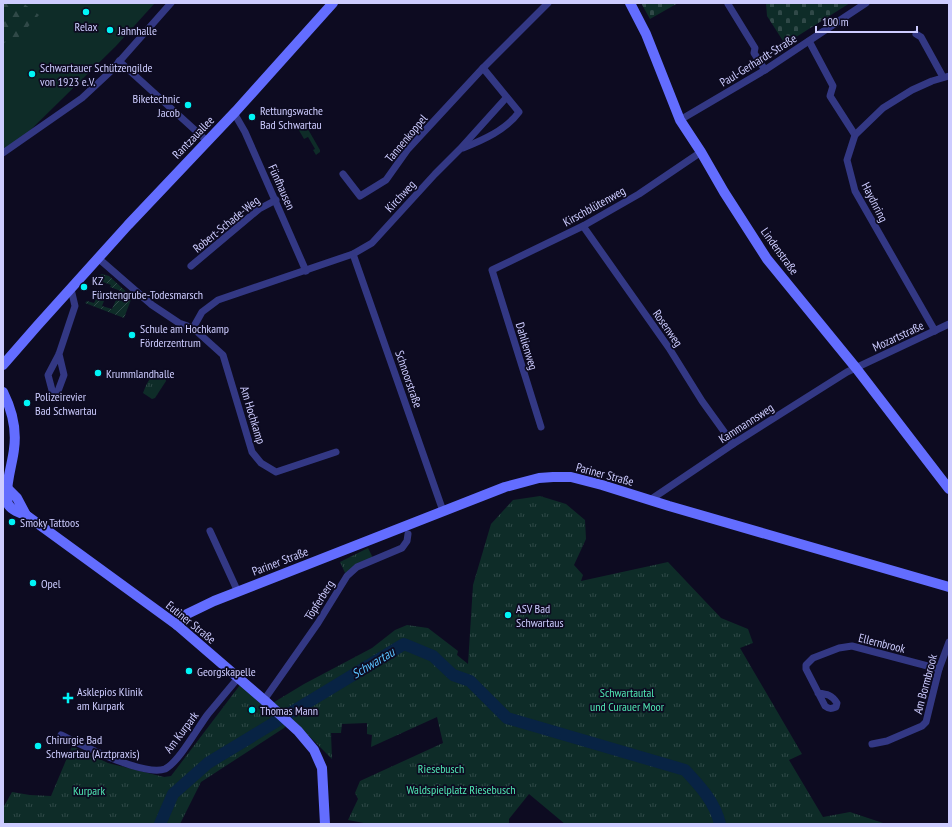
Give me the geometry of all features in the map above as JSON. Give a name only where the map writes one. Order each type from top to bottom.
[{"type":"street","points":[[3,153],[82,98],[119,61],[171,3]]},
{"type":"street","name":"Rantzauallee","points":[[3,365],[128,225],[234,113],[333,3]]},
{"type":"street","points":[[484,68],[548,3]]},
{"type":"street","name":"Lindenstraße","points":[[630,3],[646,34],[680,120],[767,259],[856,368],[949,489]]},
{"type":"street","name":"Paul-Gerhardt-Straße","points":[[680,120],[765,70],[866,3]]},
{"type":"street","points":[[728,4],[755,48],[754,53],[765,70]]},
{"type":"street","points":[[916,34],[921,37],[946,77]]},
{"type":"street","points":[[809,41],[833,86],[830,96],[855,135]]},
{"type":"street","points":[[119,61],[207,141]]},
{"type":"street","name":"Kirchweg","points":[[460,149],[483,140],[512,122],[519,112],[506,98],[484,68]]},
{"type":"street","name":"Tannenkoppel","points":[[343,174],[360,196],[386,180],[408,149],[484,68]]},
{"type":"street","name":"Haydnring","points":[[935,331],[855,191],[847,160],[855,135],[883,108],[912,90],[946,77]]},
{"type":"street","name":"Kirchweg","points":[[354,254],[372,243],[506,98]]},
{"type":"street","name":"Fünfhausen","points":[[234,113],[245,132],[276,200],[306,271]]},
{"type":"street","name":"Kirschblütenweg","points":[[492,270],[583,226],[639,194],[701,152]]},
{"type":"street","name":"Robert-Schade-Weg","points":[[191,266],[259,209],[276,200]]},
{"type":"street","name":"Rosenweg","points":[[583,226],[669,348],[702,401],[734,444]]},
{"type":"street","points":[[194,328],[202,312],[218,300],[354,254]]},
{"type":"street","name":"Schnoorstraße","points":[[354,254],[443,511]]},
{"type":"street","name":"Am Hochkamp","points":[[98,258],[152,305],[179,323],[194,328],[223,355],[252,452],[261,462],[276,472],[336,452]]},
{"type":"street","name":"Dahlienweg","points":[[492,270],[541,427]]},
{"type":"street","points":[[59,354],[64,375],[58,391],[53,394],[48,376],[59,354],[75,306],[71,289]]},
{"type":"street","name":"Mozartstraße","points":[[856,368],[949,324]]},
{"type":"street","name":"Kammannsweg","points":[[650,500],[734,444],[847,372],[856,368]]},
{"type":"street","points":[[3,392],[10,405],[15,426],[14,448],[5,490]]},
{"type":"street","name":"Pariner Straße","points":[[177,625],[185,615],[214,601],[506,487],[539,478],[553,477],[571,477],[602,485],[949,587]]},
{"type":"street","name":"Eutiner Straße","points":[[5,490],[17,498],[26,516],[177,625],[264,700],[307,740],[314,750],[322,768],[325,824]]},
{"type":"street","points":[[210,531],[238,592]]},
{"type":"street","name":"Töpferberg","points":[[264,700],[318,623],[347,576],[357,567],[402,548],[407,541],[408,534]]},
{"type":"street","name":"Am Bormbrook","points":[[872,744],[887,741],[922,726],[926,722],[939,669],[949,642]]},
{"type":"street","name":"Ellernbrook","points":[[818,693],[806,669],[806,666],[813,658],[838,648],[852,646],[939,669]]},
{"type":"street","name":"Am Kurpark","points":[[61,735],[106,756],[146,770],[165,768],[183,750],[208,715],[238,678]]},
{"type":"green space","points":[[3,3],[155,3],[116,46],[3,157]]},
{"type":"green space","points":[[3,3],[23,3],[39,15],[12,44],[5,42],[3,45]]},
{"type":"green space","points":[[641,3],[678,3],[650,19]]},
{"type":"green space","points":[[766,3],[850,3],[785,44],[767,16]]},
{"type":"green space","points":[[305,123],[320,150],[320,152],[316,155],[313,150],[315,149],[308,137],[304,139],[297,127]]},
{"type":"green space","points":[[102,274],[109,276],[132,297],[124,318],[85,303],[87,301],[94,303],[96,299],[104,301],[102,306],[112,309],[116,300],[118,300],[121,291],[110,287],[111,285],[95,279]]},
{"type":"green space","points":[[158,372],[164,372],[166,381],[155,398],[152,399],[143,393],[152,377]]},
{"type":"green space","name":"Schwartautal und Curauer Moor","points":[[540,496],[566,504],[585,520],[586,539],[574,565],[583,575],[581,581],[668,562],[721,618],[748,629],[753,643],[740,648],[802,754],[789,760],[823,817],[850,812],[886,824],[565,824],[529,794],[509,819],[509,824],[369,824],[348,820],[358,799],[355,793],[360,781],[443,743],[437,717],[371,747],[372,735],[367,734],[367,723],[342,724],[341,733],[331,733],[332,759],[292,719],[284,728],[201,782],[180,824],[3,824],[3,808],[12,792],[51,796],[72,746],[108,763],[164,777],[171,776],[243,681],[271,704],[304,684],[372,648],[395,630],[407,625],[428,628],[458,651],[457,655],[468,664],[473,585],[491,524],[513,500]]},
{"type":"green space","points":[[368,548],[373,558],[346,575],[340,562]]},
{"type":"waterway","name":"Schwartau","points":[[160,824],[173,794],[208,763],[404,644],[433,656],[453,675],[470,681],[507,718],[685,770],[711,801],[720,824]]},
{"type":"place","name":"Relax","points":[[86,12]]},
{"type":"place","name":"Jahnhalle","points":[[110,30]]},
{"type":"place","name":"Schwartauer Schützengilde von 1923 e.V.","points":[[32,74]]},
{"type":"place","name":"Biketechnic Jacob","points":[[188,105]]},
{"type":"place","name":"Rettungswache Bad Schwartau","points":[[252,117]]},
{"type":"place","name":"KZ Fürstengrube-Todesmarsch","points":[[84,287]]},
{"type":"place","name":"Schule am Hochkamp Förderzentrum","points":[[132,335]]},
{"type":"place","name":"Krummlandhalle","points":[[98,373]]},
{"type":"place","name":"Polizeirevier Bad Schwartau","points":[[27,403]]},
{"type":"place","name":"Smoky Tattoos","points":[[12,522]]},
{"type":"place","name":"Opel","points":[[33,583]]},
{"type":"place","name":"ASV Bad Schwartaus","points":[[508,615]]},
{"type":"place","name":"Georgskapelle","points":[[189,671]]},
{"type":"place","name":"Asklepios Klinik am Kurpark","points":[[68,698]]},
{"type":"place","name":"Thomas Mann","points":[[252,710]]},
{"type":"place","name":"Chirurgie Bad Schwartau (Arztpraxis)","points":[[38,746]]},
{"type":"park label","name":"Riesebusch","points":[[441,768]]},
{"type":"park label","name":"Waldspielplatz Riesebusch","points":[[461,789]]},
{"type":"park label","name":"Kurpark","points":[[89,790]]}]
